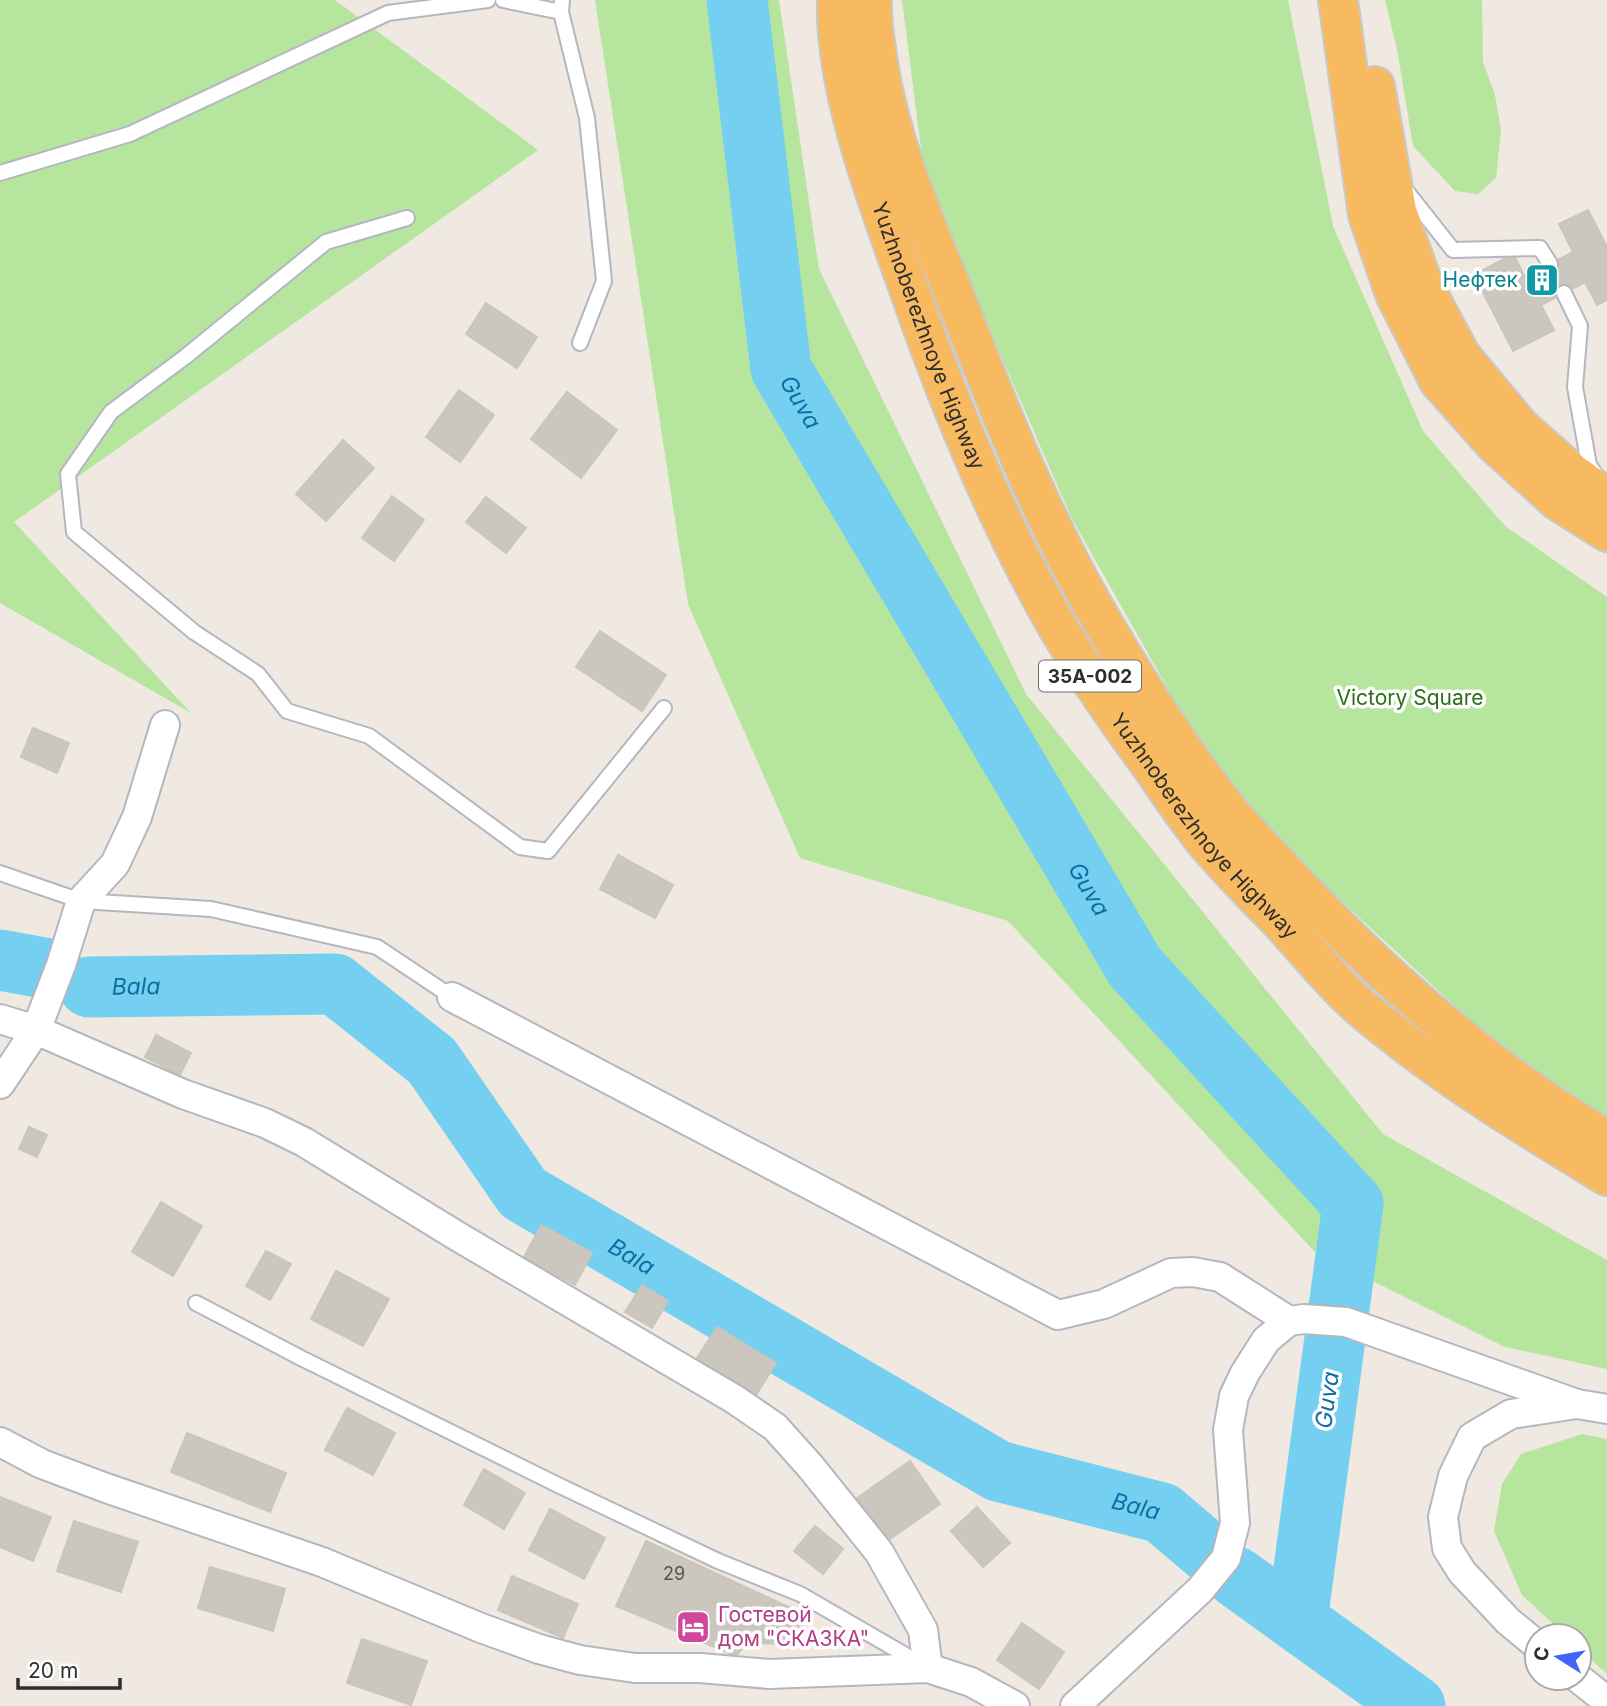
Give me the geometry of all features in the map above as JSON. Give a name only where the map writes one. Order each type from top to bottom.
[{"type":"highway","name":"Yuzhnoberezhnoye Highway","points":[[837,0],[836,19],[846,89],[869,171],[917,312],[1014,546],[1057,626],[1135,743],[1208,844],[1362,1009],[1463,1087],[1607,1176]]},
{"type":"highway","name":"Yuzhnoberezhnoye Highway","points":[[872,0],[871,18],[882,86],[901,163],[969,334],[1054,530],[1092,603],[1164,719],[1232,815],[1348,938],[1465,1044],[1559,1112],[1607,1140]]},
{"type":"highway","points":[[1338,0],[1368,215],[1395,294],[1438,381],[1494,444],[1558,501],[1607,532]]},
{"type":"highway","points":[[1360,0],[1397,211],[1424,287],[1461,356],[1520,427],[1572,473],[1607,498]]},
{"type":"street","points":[[0,1084],[36,1030],[61,965],[81,901],[115,864],[137,817],[165,725]]},
{"type":"street","points":[[452,997],[1058,1315],[1104,1304],[1171,1273],[1193,1272],[1220,1277],[1296,1320],[1346,1322],[1577,1404],[1607,1409]]},
{"type":"street","points":[[0,1019],[36,1030],[183,1094],[265,1123],[304,1142],[457,1236],[734,1399],[775,1427],[879,1552],[923,1630],[928,1668]]},
{"type":"street","points":[[1075,1706],[1200,1590],[1226,1558],[1235,1523],[1228,1430],[1234,1396],[1266,1339],[1296,1320]]},
{"type":"street","points":[[1523,1633],[1462,1572],[1447,1548],[1443,1517],[1453,1475],[1472,1437],[1511,1414],[1577,1404]]},
{"type":"street","points":[[0,1442],[43,1464],[106,1488],[273,1545],[481,1628],[539,1649],[580,1660],[635,1668],[700,1668],[769,1674],[928,1668],[971,1682],[1015,1706]]},
{"type":"street","points":[[1593,1690],[1607,1701]]},
{"type":"lane","points":[[0,173],[130,134],[388,13],[488,0]]},
{"type":"lane","points":[[503,0],[561,6],[587,118],[604,281],[580,343]]},
{"type":"lane","points":[[1388,168],[1453,250],[1540,248],[1550,264]]},
{"type":"lane","points":[[407,218],[326,242],[185,357],[111,412],[68,474],[74,531],[194,632],[258,674],[287,711],[369,736],[520,847],[548,851],[664,708]]},
{"type":"lane","points":[[1564,293],[1580,326],[1575,387],[1589,465],[1607,493]]},
{"type":"lane","points":[[0,873],[81,901],[211,909],[377,947],[452,997]]},
{"type":"lane","points":[[196,1303],[569,1490],[718,1561],[800,1594],[928,1668]]},
{"type":"green space","points":[[0,0],[335,0],[538,150],[14,522],[191,713],[0,603]]},
{"type":"green space","points":[[595,0],[779,0],[819,269],[1026,694],[1383,1134],[1607,1260],[1607,1369],[1505,1347],[1315,1252],[1008,921],[800,858],[688,604]]},
{"type":"green space","name":"Victory Square","points":[[902,0],[1288,0],[1333,226],[1423,431],[1505,526],[1607,597],[1607,1116],[1510,1057],[1229,797],[1071,517],[925,180]]},
{"type":"green space","points":[[1385,0],[1482,0],[1483,62],[1495,95],[1501,129],[1496,178],[1478,194],[1455,191],[1413,146],[1397,49]]},
{"type":"green space","points":[[1582,1434],[1607,1439],[1607,1674],[1593,1661],[1593,1622],[1551,1622],[1522,1595],[1494,1531],[1502,1484],[1521,1454]]},
{"type":"building","name":"Нефтек","points":[[1588,210],[1607,247],[1607,300],[1597,305],[1585,282],[1541,305],[1554,330],[1513,351],[1474,275],[1513,254],[1525,277],[1573,252],[1559,224]]},
{"type":"building","points":[[486,303],[537,337],[517,368],[466,334]]},
{"type":"building","points":[[459,390],[494,415],[460,462],[426,437]]},
{"type":"building","points":[[567,392],[617,430],[581,478],[531,439]]},
{"type":"building","points":[[343,440],[374,468],[326,521],[296,494]]},
{"type":"building","points":[[392,496],[424,520],[394,561],[362,538]]},
{"type":"building","points":[[486,497],[526,528],[506,553],[466,522]]},
{"type":"building","points":[[600,631],[666,675],[642,711],[576,667]]},
{"type":"building","points":[[33,728],[69,743],[57,773],[21,757]]},
{"type":"building","points":[[618,855],[673,885],[655,918],[600,889]]},
{"type":"building","points":[[156,1035],[191,1053],[180,1075],[145,1057]]},
{"type":"building","points":[[29,1127],[47,1135],[37,1157],[19,1149]]},
{"type":"building","points":[[161,1202],[202,1226],[173,1276],[132,1252]]},
{"type":"building","points":[[541,1225],[592,1253],[575,1285],[524,1257]]},
{"type":"building","points":[[266,1251],[291,1264],[270,1300],[246,1286]]},
{"type":"building","points":[[336,1271],[389,1299],[363,1346],[311,1319]]},
{"type":"building","points":[[642,1285],[668,1301],[652,1328],[625,1312]]},
{"type":"building","points":[[717,1327],[776,1363],[756,1395],[697,1358]]},
{"type":"building","points":[[347,1408],[395,1433],[373,1475],[325,1450]]},
{"type":"building","points":[[187,1433],[286,1473],[270,1512],[171,1472]]},
{"type":"building","points":[[910,1461],[940,1504],[887,1541],[857,1498]]},
{"type":"building","points":[[484,1469],[525,1493],[504,1529],[464,1505]]},
{"type":"building","points":[[0,1497],[51,1517],[33,1561],[0,1547]]},
{"type":"building","points":[[977,1507],[1010,1543],[983,1567],[951,1531]]},
{"type":"building","points":[[550,1509],[605,1538],[584,1579],[529,1550]]},
{"type":"building","points":[[74,1521],[138,1542],[121,1592],[57,1571]]},
{"type":"building","points":[[815,1526],[843,1549],[823,1574],[794,1551]]},
{"type":"building","points":[[646,1541],[806,1615],[796,1644],[747,1643],[736,1656],[616,1606]]},
{"type":"building","points":[[210,1567],[285,1589],[273,1631],[198,1608]]},
{"type":"building","points":[[512,1576],[578,1604],[563,1638],[498,1610]]},
{"type":"building","points":[[1022,1623],[1064,1652],[1039,1689],[997,1660]]},
{"type":"building","points":[[362,1639],[427,1661],[411,1705],[347,1683]]},
{"type":"waterway","name":"Guva","points":[[737,0],[781,369],[1135,967],[1353,1204],[1297,1621],[1415,1706]]},
{"type":"waterway","name":"Bala","points":[[0,960],[49,969]]},
{"type":"waterway","name":"Bala","points":[[89,987],[335,984],[432,1061],[523,1193],[998,1471],[1162,1513],[1209,1553]]},
{"type":"waterway","name":"Bala","points":[[1236,1577],[1297,1621]]},
{"type":"place","name":"Нефтек","points":[[1542,280]]},
{"type":"place","name":"Гостевой дом \"СКАЗКА\"","points":[[693,1627]]}]
